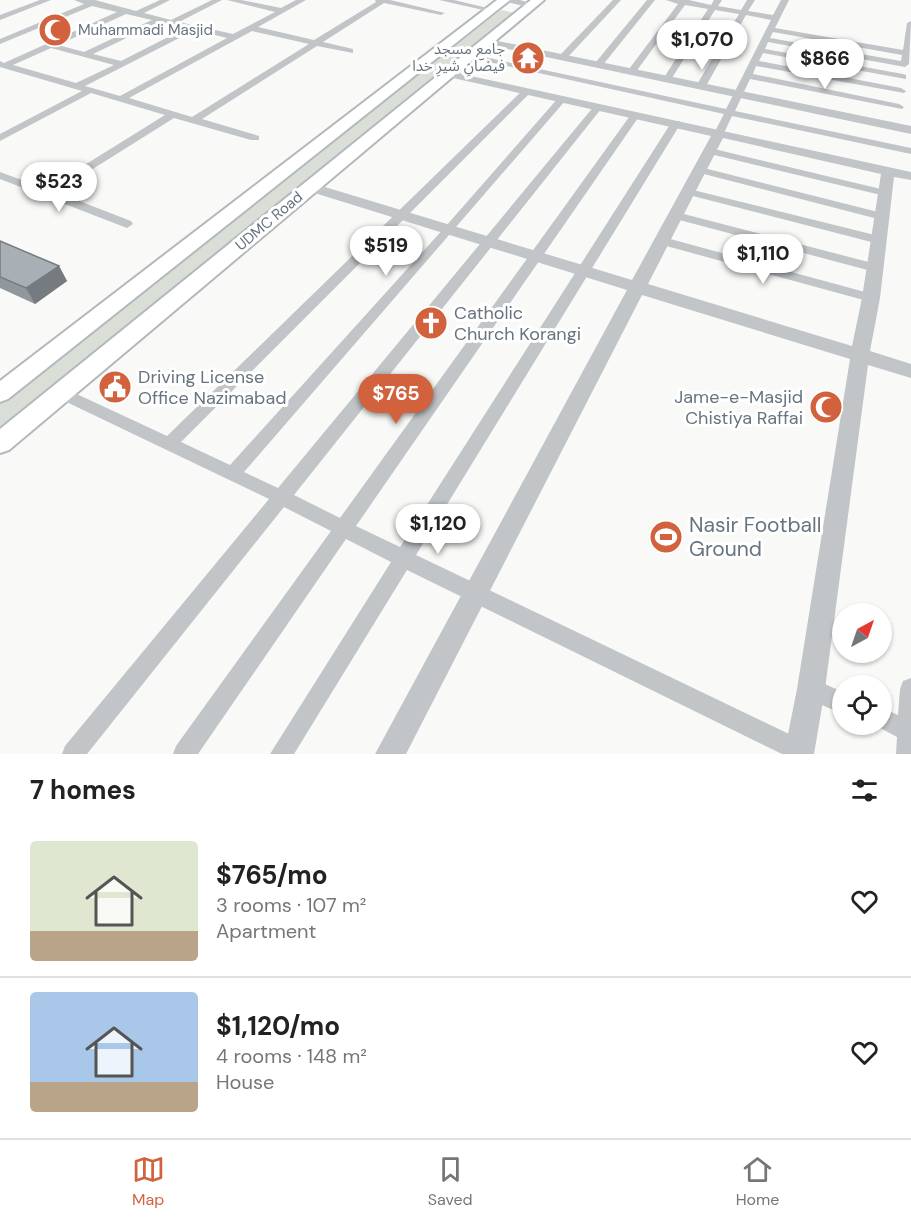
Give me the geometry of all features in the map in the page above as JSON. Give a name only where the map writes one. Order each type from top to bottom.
[{"type":"main road","name":"UDMC Road","points":[[0,393],[500,3]]},
{"type":"main road","name":"UDMC Road","points":[[0,443],[535,3]]},
{"type":"street","points":[[0,18],[46,0]]},
{"type":"street","points":[[78,0],[96,2],[136,14],[235,37]]},
{"type":"street","points":[[136,14],[166,0]]},
{"type":"street","points":[[172,22],[218,0]]},
{"type":"street","points":[[231,0],[282,11]]},
{"type":"street","points":[[121,99],[302,0]]},
{"type":"street","points":[[194,120],[382,0],[441,13]]},
{"type":"street","points":[[443,0],[535,3]]},
{"type":"street","points":[[563,57],[617,0]]},
{"type":"street","points":[[599,64],[651,0]]},
{"type":"street","points":[[670,0],[716,4],[775,18]]},
{"type":"street","points":[[701,86],[751,0]]},
{"type":"street","points":[[390,754],[689,192],[785,0]]},
{"type":"street","points":[[632,71],[684,1]]},
{"type":"street","points":[[0,42],[96,2]]},
{"type":"street","points":[[667,79],[716,4]]},
{"type":"street","points":[[4,68],[125,11]]},
{"type":"street","points":[[86,54],[160,19]]},
{"type":"street","points":[[897,126],[911,23]]},
{"type":"street","points":[[78,86],[194,27]]},
{"type":"street","points":[[250,28],[350,51]]},
{"type":"street","points":[[769,29],[906,53]]},
{"type":"street","points":[[0,31],[16,35]]},
{"type":"street","points":[[764,39],[905,64]]},
{"type":"street","points":[[488,42],[911,129]]},
{"type":"street","points":[[50,45],[122,64]]},
{"type":"street","points":[[759,50],[903,76]]},
{"type":"street","points":[[470,57],[911,151]]},
{"type":"street","points":[[753,63],[901,91]]},
{"type":"street","points":[[4,68],[78,86],[255,138]]},
{"type":"street","points":[[448,75],[675,123],[911,177]]},
{"type":"street","points":[[747,76],[899,107]]},
{"type":"street","points":[[0,138],[90,90]]},
{"type":"street","points":[[168,445],[527,92]]},
{"type":"street","points":[[232,474],[450,229],[562,99]]},
{"type":"street","points":[[73,754],[491,242],[598,107]]},
{"type":"street","points":[[47,193],[173,114]]},
{"type":"street","points":[[184,754],[635,115]]},
{"type":"street","points":[[281,754],[585,271],[675,123]]},
{"type":"street","points":[[710,151],[885,192]]},
{"type":"street","points":[[700,170],[882,216]]},
{"type":"street","points":[[61,393],[283,498],[476,596],[799,753],[811,689],[860,354],[871,298],[888,171]]},
{"type":"street","points":[[3,179],[47,193],[127,224]]},
{"type":"street","points":[[310,187],[911,371]]},
{"type":"street","points":[[689,192],[879,240]]},
{"type":"street","points":[[676,216],[875,268]]},
{"type":"street","points":[[663,241],[871,298]]},
{"type":"street","points":[[811,689],[832,698]]},
{"type":"street","points":[[907,754],[911,689]]},
{"type":"street","points":[[892,724],[910,732]]},
{"type":"shaded area","points":[[501,10],[515,13],[0,432],[0,403]]},
{"type":"building","points":[[0,241],[59,266],[26,288],[0,277]]},
{"type":"place","name":"Muhammadi Masjid","points":[[55,30]]},
{"type":"place","name":"جامع مسجد فیضانِ شیرِ خدا","points":[[528,58]]},
{"type":"place","name":"Catholic Church Korangi","points":[[431,323]]},
{"type":"place","name":"Driving License Office Nazimabad","points":[[115,387]]},
{"type":"place","name":"Jame-e-Masjid Chistiya Raffai","points":[[826,407]]},
{"type":"place","name":"Nasir Football Ground","points":[[666,537]]}]
